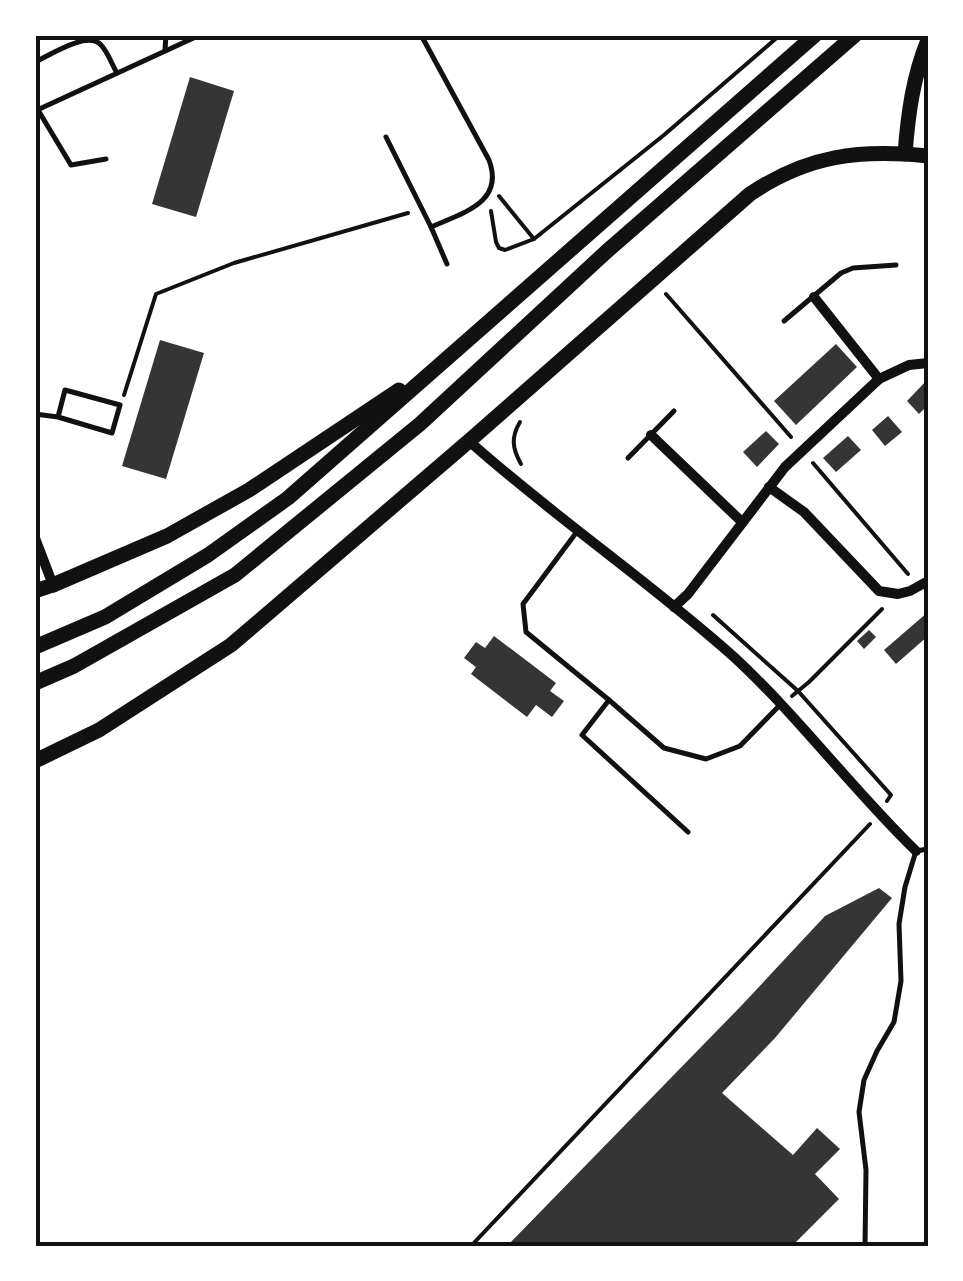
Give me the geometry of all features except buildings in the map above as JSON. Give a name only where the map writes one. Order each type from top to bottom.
[{"type":"main road","points":[[35,646],[105,617],[208,555],[288,498],[815,35]]},
{"type":"main road","points":[[35,683],[74,666],[235,576],[420,424],[606,252],[855,35]]},
{"type":"main road","points":[[905,154],[916,68],[928,40]]},
{"type":"main road","points":[[35,761],[99,730],[231,646],[773,178],[796,167],[847,156],[928,156]]},
{"type":"main road","points":[[35,591],[168,536],[249,490],[453,354]]},
{"type":"street","points":[[814,297],[878,379]]},
{"type":"street","points":[[674,607],[802,450],[878,379],[909,365],[928,363]]},
{"type":"street","points":[[651,436],[742,522]]},
{"type":"street","points":[[469,441],[736,660],[878,815],[922,850]]},
{"type":"street","points":[[769,488],[804,512],[872,585],[888,594],[898,594],[923,584]]},
{"type":"street","points":[[35,538],[53,586]]},
{"type":"lane","points":[[165,50],[166,35]]},
{"type":"lane","points":[[106,159],[71,165],[37,110],[200,35]]},
{"type":"lane","points":[[421,35],[490,160],[494,178],[483,201],[431,228]]},
{"type":"lane","points":[[35,62],[81,40],[93,40],[101,45],[117,73]]},
{"type":"lane","points":[[386,137],[446,264]]},
{"type":"lane","points":[[784,322],[841,274],[853,268],[896,265]]},
{"type":"lane","points":[[35,414],[112,432],[120,405],[65,390],[58,417]]},
{"type":"lane","points":[[628,458],[674,412]]},
{"type":"lane","points":[[578,530],[522,604],[526,632],[664,748],[706,759],[740,746],[780,705]]},
{"type":"lane","points":[[609,700],[582,735],[688,832]]},
{"type":"lane","points":[[864,1246],[866,1170],[858,1112],[864,1080],[894,1022],[901,981],[899,924],[905,887],[922,850]]},
{"type":"path","points":[[492,187],[491,214],[500,248],[506,250],[534,239],[780,35]]},
{"type":"path","points":[[492,187],[534,239]]},
{"type":"path","points":[[120,405],[156,294],[234,263],[422,208]]},
{"type":"path","points":[[652,279],[923,584]]},
{"type":"path","points":[[520,422],[513,433],[513,448],[519,462],[531,474]]},
{"type":"path","points":[[471,1246],[878,815],[891,795],[798,690],[688,594]]},
{"type":"path","points":[[780,705],[898,594]]}]
